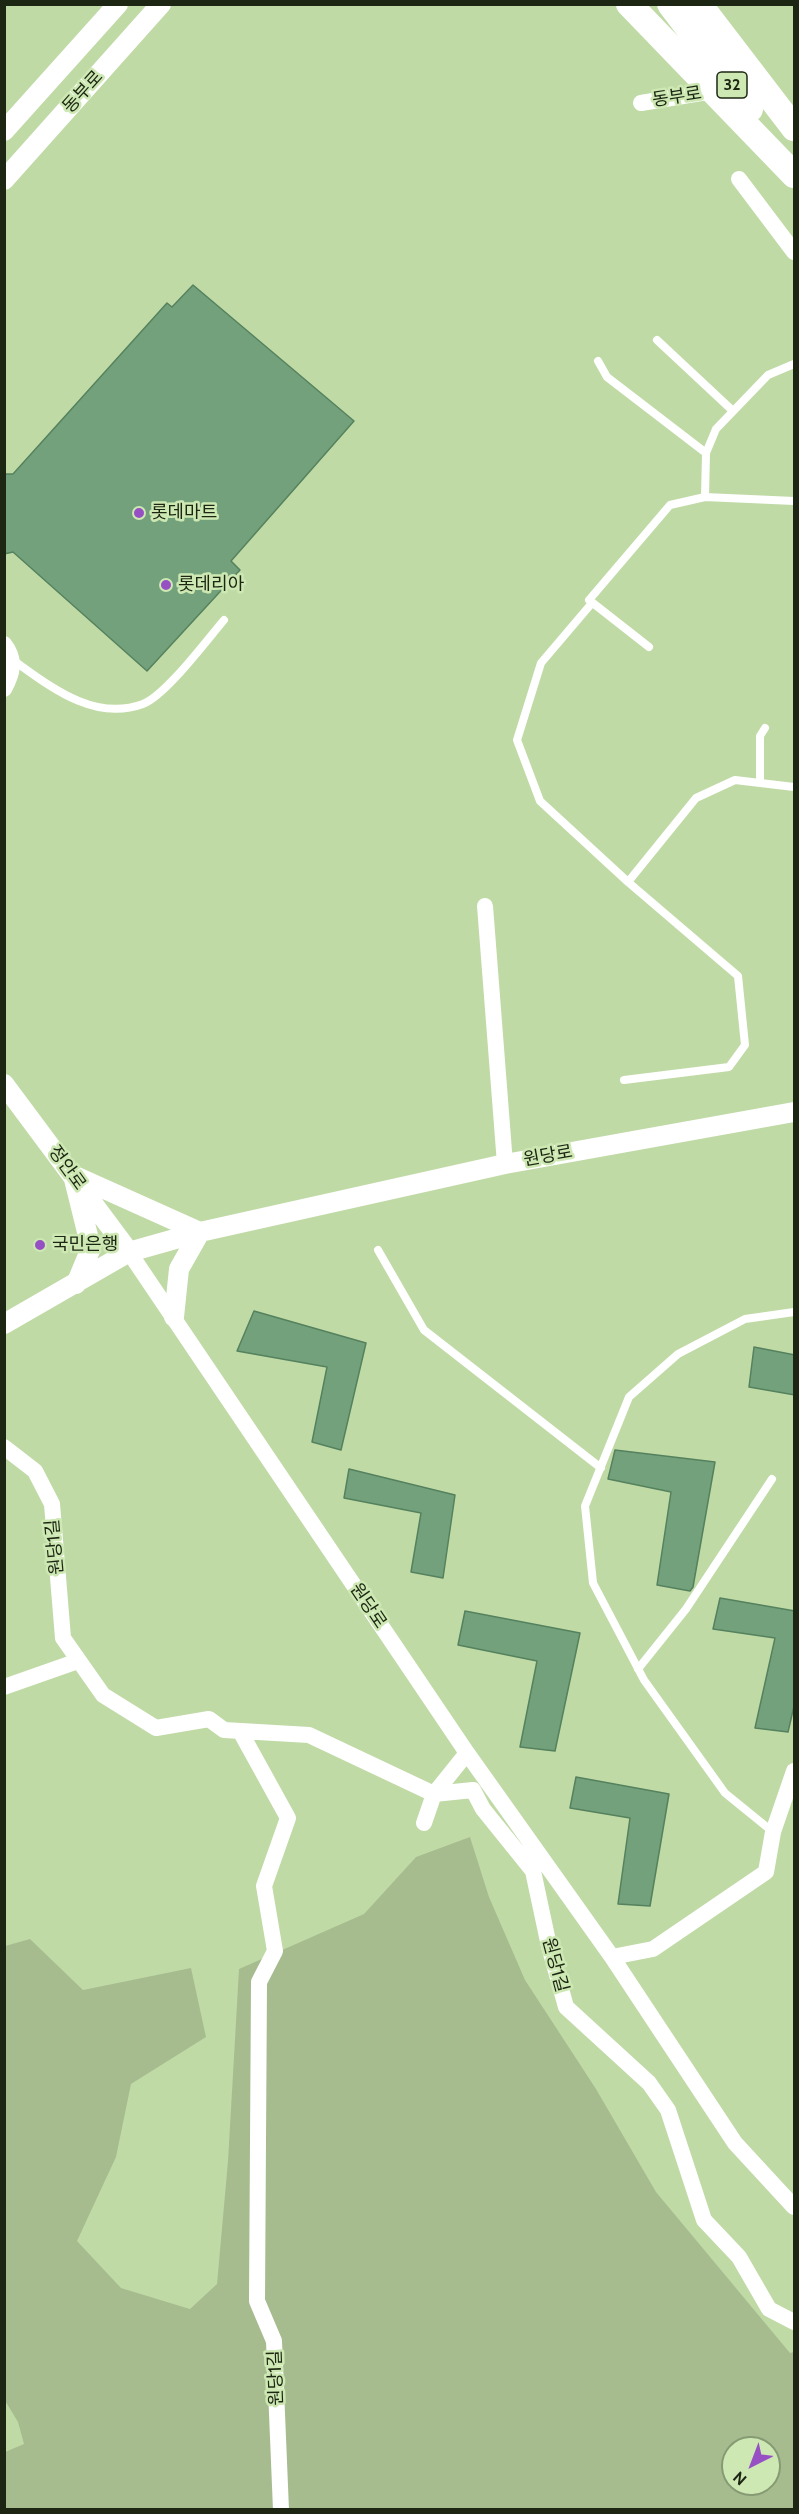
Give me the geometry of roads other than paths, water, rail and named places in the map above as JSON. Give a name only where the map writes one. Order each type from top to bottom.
[{"type":"main road","points":[[629,4],[795,175]]},
{"type":"main road","name":"32","points":[[670,4],[795,165]]},
{"type":"main road","name":"32","points":[[699,4],[795,128]]},
{"type":"main road","points":[[722,4],[795,121]]},
{"type":"street","name":"동부로","points":[[4,132],[118,4]]},
{"type":"street","name":"동부로","points":[[4,180],[161,4]]},
{"type":"street","name":"동부로","points":[[641,103],[713,92]]},
{"type":"street","points":[[739,179],[795,252]]},
{"type":"street","points":[[4,644],[13,660],[11,676],[4,689]]},
{"type":"street","points":[[485,906],[505,1164]]},
{"type":"street","name":"정안로","points":[[4,1084],[129,1252]]},
{"type":"street","name":"원당로","points":[[4,1324],[129,1252],[200,1232],[505,1164],[795,1112]]},
{"type":"street","points":[[73,1175],[200,1232],[179,1269],[174,1317]]},
{"type":"street","points":[[73,1175],[91,1248],[76,1284]]},
{"type":"street","name":"원당로","points":[[129,1252],[467,1753],[612,1957],[735,2143],[795,2207]]},
{"type":"street","name":"원당1길","points":[[4,1447],[35,1471],[52,1504],[63,1638],[103,1695],[156,1728],[209,1719],[224,1730],[309,1735],[434,1794],[472,1790],[483,1809],[533,1871],[549,1947],[566,2007],[649,2084],[668,2110],[704,2220],[739,2257],[769,2309],[795,2322]]},
{"type":"street","points":[[4,1687],[78,1661]]},
{"type":"street","name":"원당1길","points":[[240,1731],[288,1818],[264,1886],[275,1951],[259,1982],[257,2301],[274,2341],[281,2510]]},
{"type":"street","points":[[424,1823],[434,1794],[467,1753]]},
{"type":"street","points":[[612,1957],[652,1949],[766,1872],[773,1832],[795,1771]]},
{"type":"lane","points":[[657,340],[733,411]]},
{"type":"lane","points":[[597,361],[607,377],[706,453]]},
{"type":"lane","points":[[705,497],[706,453],[716,429],[768,375],[795,364]]},
{"type":"lane","points":[[649,647],[589,600],[670,506],[705,497],[795,501]]},
{"type":"lane","points":[[592,603],[541,663],[517,740],[540,801],[628,882],[738,976],[745,1045],[729,1067],[624,1080]]},
{"type":"lane","points":[[13,660],[59,693],[106,710],[144,704],[163,690],[224,620]]},
{"type":"lane","points":[[760,781],[760,736],[765,728]]},
{"type":"lane","points":[[628,882],[696,798],[735,780],[760,781],[795,787]]},
{"type":"lane","points":[[378,1250],[424,1330],[601,1468]]},
{"type":"lane","points":[[773,1832],[725,1793],[638,1669],[593,1583],[585,1506],[629,1397],[678,1354],[745,1319],[795,1312]]},
{"type":"lane","points":[[638,1669],[686,1609],[772,1479]]},
{"type":"place","name":"롯데마트","points":[[139,513]]},
{"type":"place","name":"롯데리아","points":[[166,585]]},
{"type":"place","name":"국민은행","points":[[40,1245]]}]
